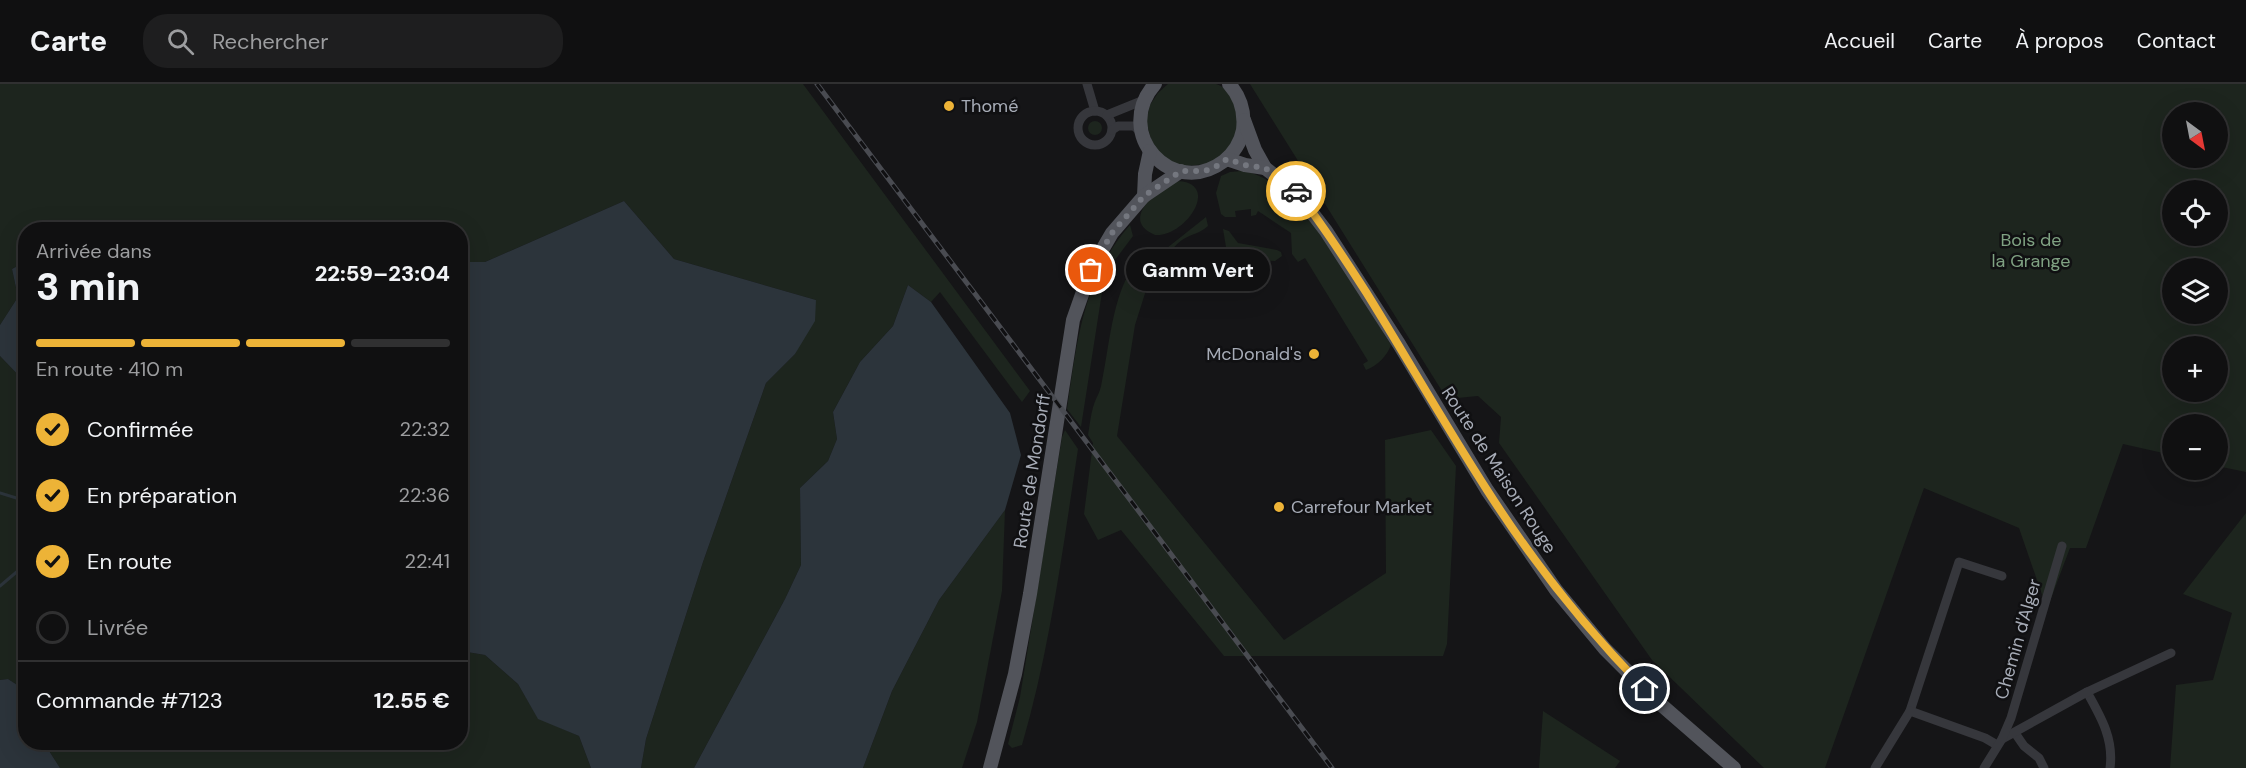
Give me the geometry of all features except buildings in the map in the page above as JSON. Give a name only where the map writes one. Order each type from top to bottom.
[{"type":"main road","points":[[1155,84],[1144,100],[1140,116],[1141,132],[1150,151],[1158,160],[1181,171],[1205,171],[1227,159],[1236,148],[1242,135],[1244,120]]},
{"type":"main road","points":[[1229,84],[1239,98],[1255,150],[1265,168]]},
{"type":"main road","points":[[1144,196],[1144,174],[1150,151]]},
{"type":"main road","points":[[1227,159],[1265,168]]},
{"type":"main road","name":"Route de Maison Rouge","points":[[1265,168],[1296,192],[1326,231],[1399,344],[1487,490],[1556,590],[1605,649],[1658,702],[1734,768]]},
{"type":"main road","name":"Route de Mondorff","points":[[990,768],[1015,674],[1030,594],[1073,320],[1091,270],[1112,233],[1144,196],[1181,171]]},
{"type":"street","points":[[1087,84],[1095,111]]},
{"type":"street","points":[[1107,116],[1144,100]]},
{"type":"street","points":[[1095,111],[1107,116],[1112,130],[1108,139],[1100,145],[1090,145],[1081,139],[1078,129],[1080,120],[1086,113],[1095,111]]},
{"type":"street","points":[[1112,130],[1126,125],[1134,126],[1141,132]]},
{"type":"street","name":"Chemin d'Alger","points":[[1984,768],[2012,718],[2062,546]]},
{"type":"street","points":[[1875,768],[1910,711],[1959,562],[2002,576]]},
{"type":"street","points":[[1910,711],[2000,742],[2087,692],[2171,653]]},
{"type":"street","points":[[2087,692],[2104,722],[2111,746],[2110,768]]},
{"type":"street","points":[[2015,733],[2044,768]]},
{"type":"green space","points":[[0,84],[803,84],[1030,391],[1022,402],[940,292],[931,302],[908,285],[893,326],[860,362],[833,412],[837,439],[828,461],[800,488],[801,565],[694,768],[641,768],[646,739],[703,562],[766,383],[795,354],[816,300],[674,259],[624,201],[485,262],[468,262],[468,222],[18,222],[18,266],[12,269],[18,297],[0,325]]},
{"type":"green space","points":[[1168,84],[1216,84],[1228,92],[1232,98],[1238,114],[1239,129],[1233,143],[1218,163],[1175,167],[1153,148],[1146,120],[1150,105]]},
{"type":"green space","name":"Bois de la Grange","points":[[1250,84],[2246,84],[2246,472],[2228,468],[2228,414],[2162,414],[2162,453],[2123,444],[2086,548],[2070,548],[2047,609],[2019,528],[1924,488],[1825,768],[1764,768],[1652,660],[1499,443],[1501,417],[1478,396],[1447,399]]},
{"type":"green space","points":[[1095,121],[1100,123],[1102,128],[1100,133],[1095,135],[1090,133],[1088,128],[1090,123]]},
{"type":"green space","points":[[1242,171],[1264,178],[1286,194],[1307,216],[1346,271],[1391,345],[1384,357],[1374,366],[1366,370],[1363,364],[1368,361],[1305,258],[1298,262],[1292,254],[1291,233],[1258,211],[1256,215],[1251,216],[1251,209],[1235,211],[1236,217],[1225,217],[1221,214],[1216,193],[1221,176],[1230,172]]},
{"type":"green space","points":[[1174,181],[1189,183],[1196,189],[1198,198],[1195,208],[1188,219],[1178,227],[1167,233],[1155,235],[1145,229],[1141,222],[1141,214],[1150,199]]},
{"type":"green space","points":[[1206,217],[1208,226],[1179,242],[1170,252],[1162,267],[1154,265],[1135,325],[1117,436],[1284,640],[1386,573],[1385,440],[1431,430],[1456,466],[1447,644],[1443,656],[1224,656],[1121,530],[1098,540],[1084,514],[1093,443],[1088,435],[1121,291],[1128,275],[1150,247],[1159,250],[1167,248]]},
{"type":"green space","points":[[1130,225],[1133,236],[1109,268],[1103,286],[1081,427],[1067,409],[1079,335],[1092,289],[1102,267],[1114,245]]},
{"type":"green space","points":[[1223,229],[1229,231],[1238,243],[1277,250],[1282,256],[1275,261],[1240,260],[1227,253]]},
{"type":"green space","points":[[0,356],[18,375],[18,685],[8,679],[0,680]]},
{"type":"green space","points":[[1065,430],[1078,449],[1055,598],[1032,709],[1022,745],[1012,748],[1008,744],[1020,697]]},
{"type":"green space","points":[[1005,510],[1002,591],[977,722],[962,768],[863,768],[892,691],[939,600]]},
{"type":"green space","points":[[2246,513],[2246,768],[2170,768],[2176,685],[2213,680],[2232,613],[2183,594]]},
{"type":"green space","points":[[468,652],[485,655],[518,684],[538,718],[579,736],[591,768],[60,768],[48,750],[468,750]]},
{"type":"green space","points":[[1543,711],[1620,761],[1615,768],[1539,768]]},
{"type":"shaded area","points":[[624,201],[674,259],[816,300],[815,321],[795,354],[766,383],[703,562],[646,739],[641,768],[591,768],[579,736],[538,719],[518,684],[485,655],[468,652],[468,262],[485,262]]},
{"type":"shaded area","points":[[18,266],[18,297],[12,269]]},
{"type":"shaded area","points":[[908,285],[931,302],[1010,413],[1021,455],[1005,510],[939,600],[892,691],[863,768],[694,768],[801,565],[800,488],[828,461],[837,439],[833,412],[860,362],[893,326]]},
{"type":"shaded area","points":[[18,297],[18,375],[0,356],[0,325]]},
{"type":"shaded area","points":[[8,679],[18,685],[18,750],[48,750],[60,768],[0,768],[0,680]]},
{"type":"waterway","points":[[0,493],[18,499]]},
{"type":"waterway","points":[[0,586],[18,571]]},
{"type":"railway","points":[[817,84],[1332,768]]},
{"type":"way so far","points":[[1091,270],[1112,233],[1144,196],[1181,171],[1205,171],[1227,159],[1265,168],[1296,191]]},
{"type":"place","name":"Thomé","points":[[949,106]]},
{"type":"place","name":"Gamm Vert","points":[[1091,270]]},
{"type":"place","name":"McDonald's","points":[[1314,354]]},
{"type":"place","name":"Carrefour Market","points":[[1279,507]]},
{"type":"route","points":[[1296,191],[1326,231],[1399,344],[1487,490],[1556,590],[1605,649],[1645,689]]}]
